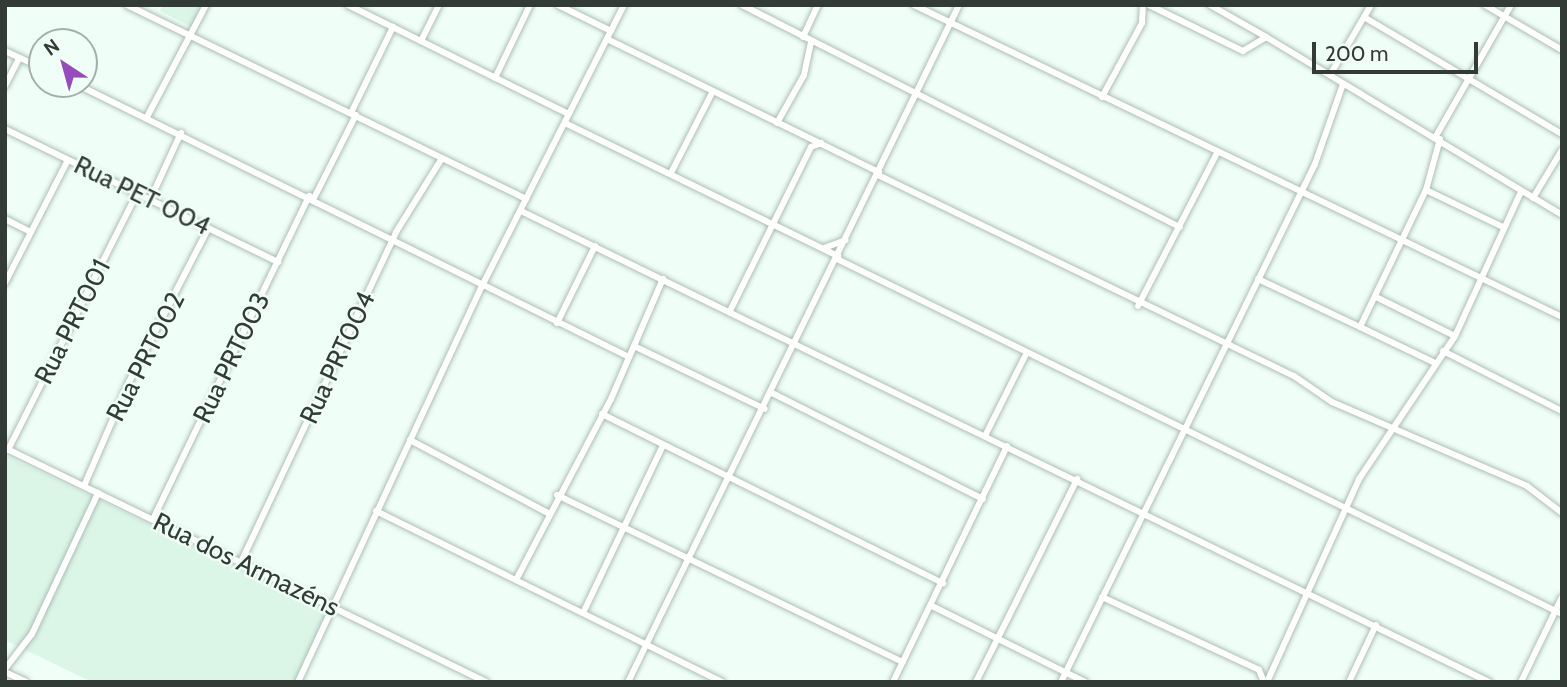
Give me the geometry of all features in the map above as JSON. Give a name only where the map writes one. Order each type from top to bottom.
[{"type":"street","points":[[127,5],[526,199]]},
{"type":"street","points":[[147,117],[206,5]]},
{"type":"street","points":[[348,5],[569,114]]},
{"type":"street","points":[[421,41],[439,5]]},
{"type":"street","points":[[495,78],[530,5]]},
{"type":"street","points":[[558,5],[611,31]]},
{"type":"street","points":[[298,682],[482,286],[624,5]]},
{"type":"street","points":[[742,5],[811,42],[1174,218],[1180,227]]},
{"type":"street","points":[[803,37],[818,5]]},
{"type":"street","points":[[914,5],[1216,155],[1479,281],[1562,317]]},
{"type":"street","points":[[628,682],[765,409],[960,5]]},
{"type":"street","points":[[1142,23],[1143,5]]},
{"type":"street","points":[[1149,5],[1243,51],[1266,37]]},
{"type":"street","points":[[1210,5],[1438,138],[1562,215]]},
{"type":"street","points":[[1330,75],[1371,5]]},
{"type":"street","points":[[1485,5],[1562,50]]},
{"type":"street","points":[[1360,327],[1426,190],[1438,138],[1511,5]]},
{"type":"street","points":[[1102,97],[1142,23],[1158,9]]},
{"type":"street","points":[[1364,17],[1471,75],[1562,134]]},
{"type":"street","name":"Rua PRT003","points":[[153,519],[278,262],[354,114],[393,27]]},
{"type":"street","points":[[607,39],[712,93],[821,143],[1139,306],[1391,430],[1527,486],[1562,513]]},
{"type":"street","points":[[777,123],[804,75],[811,42]]},
{"type":"street","points":[[5,51],[28,62]]},
{"type":"street","points":[[5,86],[19,58]]},
{"type":"street","points":[[1061,682],[1300,193],[1342,97],[1343,84]]},
{"type":"street","points":[[671,173],[712,93]]},
{"type":"street","points":[[1342,97],[1359,93]]},
{"type":"street","points":[[98,94],[312,197],[482,286],[629,357]]},
{"type":"street","points":[[565,123],[824,248],[837,258],[1026,354],[1558,613]]},
{"type":"street","name":"Rua PET 004","points":[[5,129],[278,262]]},
{"type":"street","points":[[150,200],[181,133]]},
{"type":"street","points":[[807,137],[811,148]]},
{"type":"street","points":[[730,311],[811,148],[821,143]]},
{"type":"street","points":[[1533,198],[1562,150]]},
{"type":"street","points":[[1139,306],[1216,155]]},
{"type":"street","name":"Rua PRT004","points":[[242,562],[393,241],[442,158]]},
{"type":"street","points":[[5,283],[68,160]]},
{"type":"street","points":[[1426,190],[1503,227]]},
{"type":"street","points":[[1102,597],[1259,670],[1266,682],[1347,509],[1391,430],[1413,407],[1433,362],[1455,336],[1521,192]]},
{"type":"street","name":"Rua PRT001","points":[[7,449],[137,193]]},
{"type":"street","points":[[521,211],[1077,479],[1489,682]]},
{"type":"street","points":[[1174,218],[1185,216]]},
{"type":"street","points":[[5,219],[31,232]]},
{"type":"street","name":"Rua PRT002","points":[[84,485],[129,382],[208,229]]},
{"type":"street","points":[[824,248],[846,240]]},
{"type":"street","points":[[557,323],[595,246]]},
{"type":"street","points":[[516,580],[557,495],[602,414],[663,279]]},
{"type":"street","points":[[1258,279],[1433,362]]},
{"type":"street","points":[[1376,297],[1455,336]]},
{"type":"street","points":[[634,346],[765,409]]},
{"type":"street","points":[[1443,351],[1562,411]]},
{"type":"street","points":[[985,436],[1026,354]]},
{"type":"street","points":[[772,393],[983,499]]},
{"type":"street","points":[[602,414],[943,583]]},
{"type":"street","points":[[410,440],[548,513]]},
{"type":"street","points":[[583,612],[663,445]]},
{"type":"street","points":[[893,682],[1007,446]]},
{"type":"street","name":"Rua dos Armazéns","points":[[7,449],[486,682]]},
{"type":"street","points":[[976,682],[1077,479]]},
{"type":"street","points":[[26,682],[5,671],[32,634],[98,493]]},
{"type":"street","points":[[557,495],[622,529],[691,559],[903,662]]},
{"type":"street","points":[[376,511],[722,682]]},
{"type":"street","points":[[1521,682],[1558,613],[1562,597]]},
{"type":"street","points":[[932,606],[1085,682]]},
{"type":"street","points":[[1349,682],[1376,625]]},
{"type":"street","points":[[1259,670],[1276,665]]},
{"type":"shaded area","points":[[163,5],[205,5],[193,28],[160,11]]},
{"type":"shaded area","points":[[5,455],[329,611],[298,682],[92,682],[5,640]]}]
